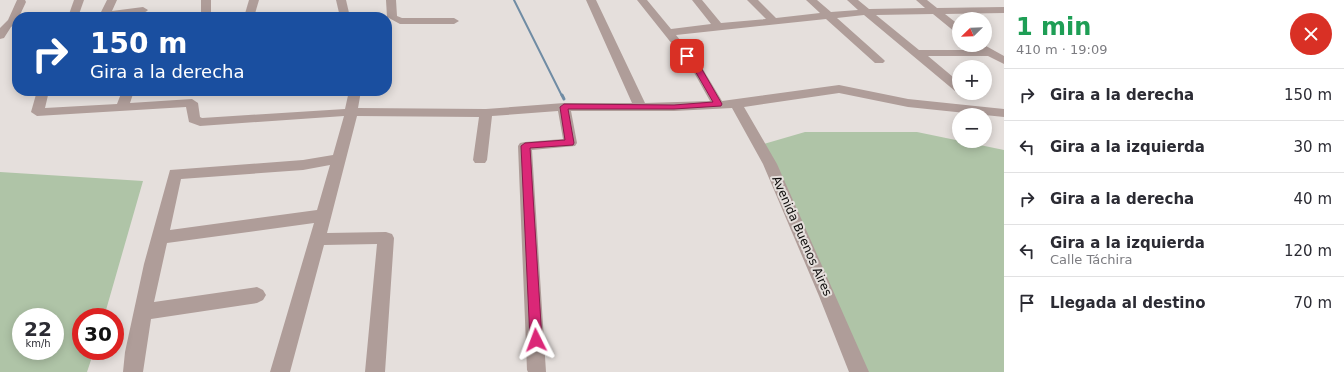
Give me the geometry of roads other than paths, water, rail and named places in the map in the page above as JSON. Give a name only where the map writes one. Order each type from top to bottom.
[{"type":"street","points":[[75,12],[79,0]]},
{"type":"street","points":[[106,12],[112,0]]},
{"type":"street","points":[[206,0],[206,12]]},
{"type":"street","points":[[250,12],[254,0]]},
{"type":"street","points":[[341,0],[344,12]]},
{"type":"street","points":[[391,0],[392,12]]},
{"type":"street","points":[[591,0],[640,106]]},
{"type":"street","points":[[642,0],[697,68],[718,104]]},
{"type":"street","points":[[697,0],[719,27]]},
{"type":"street","points":[[752,0],[774,21]]},
{"type":"street","points":[[811,0],[879,61]]},
{"type":"street","points":[[852,0],[952,82]]},
{"type":"street","points":[[921,0],[952,24]]},
{"type":"street","points":[[999,0],[1004,3]]},
{"type":"street","points":[[18,12],[21,2]]},
{"type":"street","points":[[124,12],[144,9]]},
{"type":"street","points":[[668,33],[689,29],[867,12],[1004,10]]},
{"type":"street","points":[[392,17],[400,21],[454,21]]},
{"type":"street","points":[[0,23],[12,22]]},
{"type":"street","points":[[0,36],[7,25],[12,23]]},
{"type":"street","points":[[918,53],[989,53],[1004,61]]},
{"type":"street","points":[[41,96],[37,112],[43,113],[122,108],[194,97],[194,119],[200,122],[352,112],[486,113],[564,107],[674,107],[736,104],[839,89],[908,103],[961,108]]},
{"type":"street","points":[[122,108],[126,96]]},
{"type":"street","points":[[280,372],[352,112],[354,96]]},
{"type":"street","points":[[971,100],[980,108]]},
{"type":"street","name":"Avenida Buenos Aires","points":[[736,104],[770,164],[828,296],[859,372]]},
{"type":"street","points":[[537,370],[525,146],[570,143],[564,107]]},
{"type":"street","points":[[992,111],[1004,113]]},
{"type":"street","points":[[480,160],[486,113]]},
{"type":"street","points":[[133,372],[143,312],[175,174],[303,165],[339,160]]},
{"type":"street","points":[[159,238],[188,231],[294,222],[323,215]]},
{"type":"street","points":[[316,239],[386,238],[375,372]]},
{"type":"street","points":[[143,312],[257,295]]},
{"type":"waterway","points":[[514,0],[562,96]]},
{"type":"waterway","points":[[562,95],[564,99]]}]
